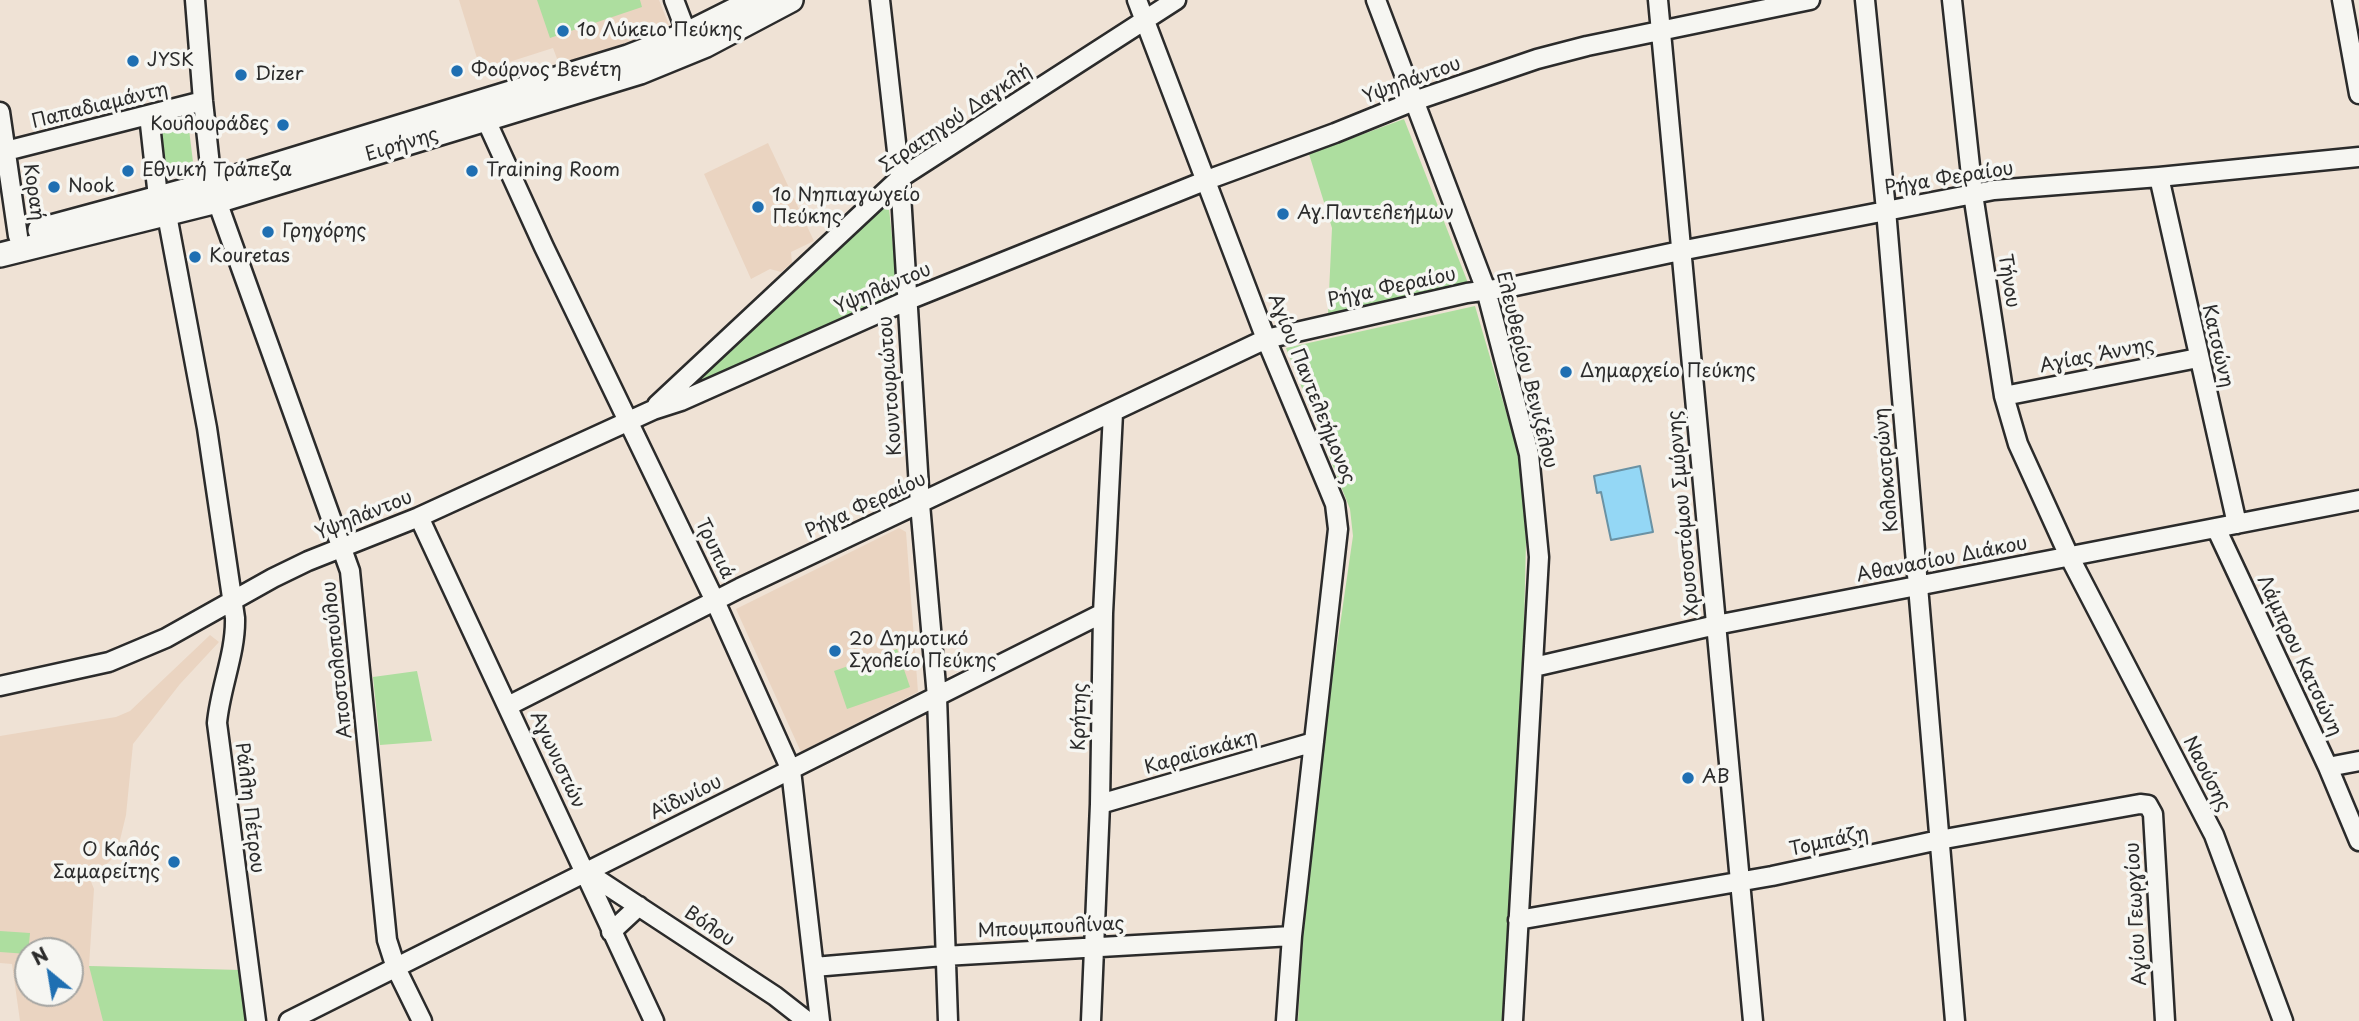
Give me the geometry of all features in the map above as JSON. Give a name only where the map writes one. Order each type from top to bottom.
[{"type":"main road","name":"Ειρήνης","points":[[214,193],[628,57],[687,34],[755,0]]},
{"type":"main road","name":"Ειρήνης","points":[[9,238],[162,206],[486,120],[672,60],[791,0]]},
{"type":"main road","name":"Ειρήνης","points":[[0,255],[162,206]]},
{"type":"street","name":"Αποστολοπούλου","points":[[195,0],[214,193],[350,571],[387,940],[396,968],[422,1021]]},
{"type":"street","points":[[674,0],[687,34]]},
{"type":"street","name":"Κουντουριώτου","points":[[880,0],[900,178],[920,503],[937,697],[948,1021]]},
{"type":"street","name":"Αγίου Παντελεήμονος","points":[[1138,0],[1266,339],[1335,504],[1338,529],[1292,936],[1286,1021]]},
{"type":"street","name":"Στρατηγού Δαγκλή","points":[[653,410],[900,178],[1176,0]]},
{"type":"street","name":"Ελευθερίου Βενιζέλου","points":[[1376,0],[1486,290],[1533,478],[1539,557],[1513,1021]]},
{"type":"street","name":"Χρυσοστόμου Σμύρνης","points":[[1658,0],[1753,1021]]},
{"type":"street","name":"Υψηλάντου","points":[[0,686],[109,662],[166,638],[272,578],[419,517],[653,410],[681,401],[906,301],[1207,180],[1414,101],[1537,59],[1587,46],[1810,0]]},
{"type":"street","name":"Κολοκοτρώνη","points":[[1865,0],[1886,210],[1955,1021]]},
{"type":"street","name":"Τήνου","points":[[1952,0],[1973,194],[2004,396],[2018,444],[2069,556]]},
{"type":"street","points":[[2342,0],[2359,94]]},
{"type":"street","name":"Παπαδιαμάντη","points":[[6,151],[203,101]]},
{"type":"street","name":"Κοραή","points":[[0,112],[6,151],[9,238]]},
{"type":"street","name":"Ράλλη Πέτρου","points":[[149,114],[162,206],[207,428],[232,602],[235,631],[217,723],[256,1021]]},
{"type":"street","name":"Τρυπιά","points":[[486,120],[544,247],[715,601],[791,770],[820,1021]]},
{"type":"street","name":"Ρήγα Φεραίου","points":[[508,706],[715,601],[1266,339],[1486,290],[1973,194],[2359,157]]},
{"type":"street","name":"Κατσώνη","points":[[2159,177],[2237,524]]},
{"type":"street","name":"Αγίας Άννης","points":[[2004,396],[2198,358]]},
{"type":"street","name":"Κρήτης","points":[[1091,1021],[1100,804],[1103,614],[1113,413]]},
{"type":"street","name":"Αθανασίου Διάκου","points":[[1534,667],[1716,625],[2359,500]]},
{"type":"street","name":"Αγωνιστών","points":[[419,517],[654,1021]]},
{"type":"street","name":"Λάμπρου Κατσώνη","points":[[2216,528],[2328,767],[2359,842]]},
{"type":"street","name":"Ναούσης","points":[[2069,556],[2214,835],[2283,1021]]},
{"type":"street","name":"Αϊδινίου","points":[[289,1021],[322,1013],[396,968],[1103,614]]},
{"type":"street","name":"Καραϊσκάκη","points":[[1100,804],[1314,743]]},
{"type":"street","points":[[2328,767],[2359,761]]},
{"type":"street","name":"Τομπάζη","points":[[1518,920],[1740,881],[1939,840],[2140,804],[2148,806]]},
{"type":"street","name":"Αγίου Γεωργίου","points":[[2148,806],[2152,814],[2165,1021]]},
{"type":"street","name":"Βόλου","points":[[586,871],[775,996],[807,1021]]},
{"type":"street","points":[[611,932],[639,906]]},
{"type":"street","name":"Μπουμπουλίνας","points":[[814,967],[1095,946],[1292,936]]},
{"type":"shaded area","name":"1ο Λύκειο Πεύκης","points":[[459,0],[659,0],[669,25],[645,37],[559,64],[553,48],[481,71]]},
{"type":"shaded area","name":"1ο Νηπιαγωγείο Πεύκης","points":[[768,143],[814,241],[791,252],[792,263],[781,272],[770,269],[751,279],[704,174]]},
{"type":"shaded area","name":"2ο Δημοτικό Σχολείο Πεύκης","points":[[899,528],[906,532],[918,692],[801,752],[736,609]]},
{"type":"shaded area","points":[[210,635],[219,642],[180,684],[133,744],[126,815],[119,844],[111,860],[90,879],[94,889],[89,966],[130,968],[248,1021],[20,1021],[18,1007],[84,1007],[84,937],[14,937],[14,978],[12,964],[0,963],[0,736],[116,717],[130,711]]},
{"type":"green space","points":[[537,0],[640,0],[642,7],[550,38]]},
{"type":"green space","points":[[181,116],[188,121],[193,162],[188,168],[159,174],[154,123]]},
{"type":"green space","points":[[1404,119],[1468,283],[1328,314],[1332,228],[1309,154]]},
{"type":"green space","points":[[888,199],[898,294],[685,389]]},
{"type":"green space","points":[[1475,306],[1519,456],[1526,540],[1523,669],[1503,1021],[1298,1021],[1304,916],[1323,742],[1353,536],[1350,509],[1286,348]]},
{"type":"green space","points":[[897,649],[910,687],[847,709],[834,671]]},
{"type":"green space","points":[[417,671],[432,741],[380,745],[373,677]]},
{"type":"green space","points":[[0,931],[30,933],[30,937],[14,937],[14,953],[0,952]]},
{"type":"green space","points":[[89,966],[241,970],[248,1021],[103,1021]]},
{"type":"water","points":[[1640,466],[1653,532],[1611,540],[1601,492],[1597,493],[1594,476]]},
{"type":"place","name":"1ο Λύκειο Πεύκης","points":[[563,31]]},
{"type":"place","name":"JYSK","points":[[133,61]]},
{"type":"place","name":"Φούρνος Βενέτη","points":[[457,71]]},
{"type":"place","name":"Dizer","points":[[241,75]]},
{"type":"place","name":"Κουλουράδες","points":[[283,125]]},
{"type":"place","name":"Εθνική Τράπεζα","points":[[128,171]]},
{"type":"place","name":"Training Room","points":[[472,171]]},
{"type":"place","name":"Nook","points":[[54,187]]},
{"type":"place","name":"1ο Νηπιαγωγείο Πεύκης","points":[[758,207]]},
{"type":"place","name":"Αγ.Παντελεήμων","points":[[1283,214]]},
{"type":"place","name":"Γρηγόρης","points":[[268,232]]},
{"type":"place","name":"Kouretas","points":[[195,257]]},
{"type":"place","name":"Δημαρχείο Πεύκης","points":[[1566,372]]},
{"type":"place","name":"2ο Δημοτικό Σχολείο Πεύκης","points":[[835,651]]},
{"type":"place","name":"ΑΒ","points":[[1688,778]]},
{"type":"place","name":"Ο Καλός Σαμαρείτης","points":[[174,862]]}]
